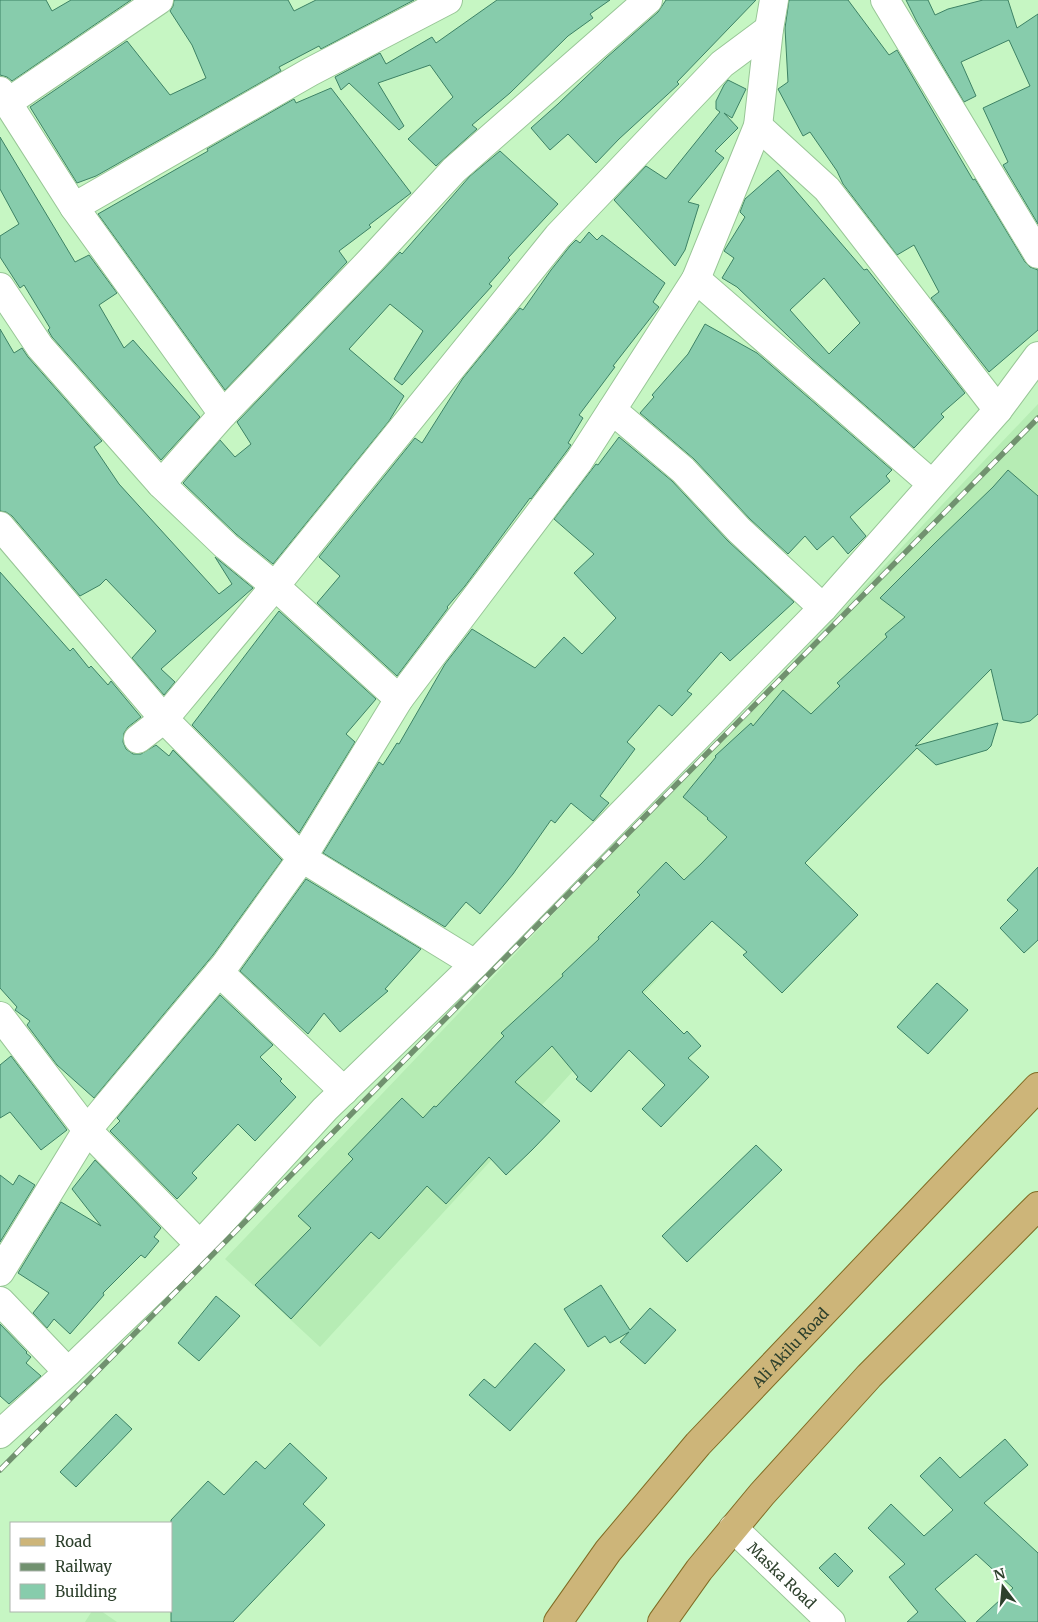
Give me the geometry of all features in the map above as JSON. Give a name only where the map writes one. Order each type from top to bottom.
[{"type":"main road","name":"Ali Akilu Road","points":[[558,1622],[608,1551],[698,1444],[1038,1087]]},
{"type":"main road","points":[[662,1622],[699,1570],[762,1494],[869,1376],[1038,1206]]},
{"type":"street","points":[[159,0],[4,97],[74,207],[223,414]]},
{"type":"street","points":[[74,207],[302,77],[448,0]]},
{"type":"street","points":[[161,484],[223,414],[371,260],[454,170],[648,0]]},
{"type":"street","points":[[0,1272],[87,1130],[219,972],[302,858],[400,699],[579,461],[696,279],[758,126],[774,0]]},
{"type":"street","points":[[885,0],[1038,254]]},
{"type":"street","points":[[138,739],[164,719],[276,586],[558,236],[722,64],[769,29]]},
{"type":"street","points":[[758,126],[827,189],[998,410]]},
{"type":"street","points":[[696,279],[932,484]]},
{"type":"street","points":[[0,287],[40,347],[161,484],[226,546],[276,586],[400,699]]},
{"type":"street","points":[[0,1434],[68,1372],[200,1245],[325,1109],[475,964],[823,608],[998,410],[1038,356]]},
{"type":"street","points":[[612,410],[683,470],[739,530],[823,608]]},
{"type":"street","points":[[0,526],[164,719],[302,858],[475,964]]},
{"type":"street","points":[[219,972],[344,1091]]},
{"type":"street","points":[[0,1016],[87,1130],[200,1245]]},
{"type":"street","points":[[0,1301],[68,1372]]},
{"type":"street","name":"Maska Road","points":[[733,1528],[832,1622]]},
{"type":"shaded area","points":[[1038,404],[1038,586],[706,926],[320,1347],[225,1259]]},
{"type":"shaded area","points":[[91,1612],[102,1612],[117,1622],[85,1622]]},
{"type":"building","points":[[0,0],[46,0],[52,11],[71,0],[131,0],[12,81],[0,75]]},
{"type":"building","points":[[174,0],[288,0],[294,11],[316,0],[414,0],[321,49],[319,46],[279,67],[281,71],[96,176],[77,183],[30,107],[127,41],[170,95],[206,78],[192,45],[170,11]]},
{"type":"building","points":[[497,0],[610,0],[590,14],[593,18],[568,36],[510,93],[472,125],[477,129],[436,166],[408,139],[453,97],[430,65],[378,83],[404,126],[399,130],[349,83],[341,90],[335,77],[380,53],[386,64],[432,37],[436,43]]},
{"type":"building","points":[[666,0],[756,0],[677,82],[679,84],[619,139],[596,163],[568,134],[550,150],[531,128],[658,12]]},
{"type":"building","points":[[789,0],[848,0],[889,55],[897,50],[973,180],[975,179],[1025,262],[1030,267],[1038,270],[1038,330],[989,372],[931,298],[939,292],[914,245],[897,255],[843,184],[837,171],[810,132],[803,136],[778,89],[788,82],[785,28]]},
{"type":"building","points":[[906,0],[928,0],[935,15],[948,9],[983,0],[1008,0],[1017,28],[1038,14],[1038,224],[1003,165],[1008,162],[983,108],[1030,86],[1009,40],[961,62],[976,96],[964,102]]},
{"type":"building","points":[[728,80],[746,89],[732,118],[724,113],[738,128],[715,151],[724,158],[688,202],[699,205],[685,250],[675,266],[614,200],[646,166],[666,179],[720,112],[716,109],[716,101]]},
{"type":"building","points":[[331,88],[411,193],[339,251],[347,262],[225,390],[98,214],[294,99],[296,103]]},
{"type":"building","points":[[0,137],[75,262],[89,255],[117,293],[99,305],[124,348],[133,340],[200,417],[161,460],[52,337],[48,330],[50,328],[24,285],[20,288],[0,257],[0,236],[19,224],[0,189]]},
{"type":"building","points":[[500,151],[558,204],[508,258],[510,260],[489,284],[492,286],[402,385],[394,379],[423,331],[390,304],[349,349],[404,396],[389,421],[273,564],[236,534],[183,483],[220,440],[235,457],[251,444],[237,422],[400,252],[402,254],[470,176]]},
{"type":"building","points":[[778,170],[864,270],[867,269],[965,393],[941,414],[944,417],[914,448],[812,359],[737,287],[722,278],[734,258],[724,251],[745,217],[740,212],[745,199]],"holes":[[[824,278],[860,323],[829,354],[790,310]]]},
{"type":"building","points":[[589,232],[597,240],[602,235],[665,283],[653,302],[659,307],[613,366],[615,367],[579,415],[583,418],[568,443],[571,445],[465,586],[447,607],[397,676],[317,603],[340,576],[319,557],[415,438],[422,443],[463,378],[520,308],[523,310],[570,246],[576,240],[580,243]]},
{"type":"building","points":[[705,324],[757,353],[892,470],[886,476],[890,481],[850,517],[866,536],[848,554],[833,536],[817,550],[805,536],[788,554],[750,519],[694,459],[640,413],[654,397],[652,395],[688,354]]},
{"type":"building","points":[[0,329],[14,353],[22,348],[102,441],[94,447],[119,484],[219,594],[232,584],[215,557],[253,588],[161,669],[175,682],[164,695],[132,658],[156,631],[106,579],[100,585],[80,596],[12,516],[0,511]]},
{"type":"building","points":[[619,437],[672,481],[728,541],[794,602],[730,661],[721,652],[687,691],[692,694],[672,716],[659,705],[627,742],[635,749],[600,796],[609,803],[593,821],[571,803],[555,823],[551,820],[513,874],[480,914],[466,902],[445,927],[323,853],[379,762],[383,765],[397,743],[399,744],[445,664],[472,629],[535,668],[564,637],[582,654],[616,618],[574,573],[594,554],[554,519]]},
{"type":"building","points":[[1008,470],[1038,496],[1038,714],[1030,721],[1021,723],[1003,720],[991,669],[915,746],[998,723],[991,746],[987,750],[936,765],[917,748],[805,863],[858,915],[782,993],[743,955],[747,952],[712,921],[642,992],[684,1034],[687,1031],[701,1046],[688,1058],[709,1077],[661,1127],[642,1109],[665,1085],[629,1050],[591,1092],[576,1079],[578,1077],[552,1046],[515,1082],[560,1121],[506,1175],[489,1157],[446,1204],[427,1186],[379,1239],[371,1232],[291,1319],[255,1285],[311,1228],[298,1216],[353,1159],[348,1154],[402,1098],[423,1118],[434,1106],[436,1107],[504,1036],[501,1033],[563,976],[562,974],[599,939],[598,937],[640,895],[637,892],[666,862],[684,880],[701,864],[727,837],[683,797],[715,756],[751,723],[753,726],[783,690],[811,714],[840,686],[837,683],[887,637],[885,634],[905,617],[880,598]]},
{"type":"building","points":[[0,572],[70,651],[73,648],[89,668],[91,666],[108,685],[111,681],[141,717],[128,727],[124,733],[123,742],[126,749],[133,754],[141,754],[156,745],[169,756],[173,750],[282,860],[213,955],[94,1098],[57,1065],[27,1025],[30,1021],[15,1010],[17,1007],[0,988]]},
{"type":"building","points":[[279,611],[376,699],[346,734],[355,742],[299,833],[192,725]]},
{"type":"building","points":[[1038,867],[1038,940],[1024,953],[1000,928],[1018,910],[1007,900]]},
{"type":"building","points":[[306,879],[421,949],[385,989],[388,991],[340,1032],[324,1013],[308,1034],[240,971]]},
{"type":"building","points":[[937,983],[968,1010],[928,1054],[897,1027]]},
{"type":"building","points":[[220,995],[273,1045],[260,1057],[282,1079],[280,1081],[296,1097],[255,1141],[238,1124],[192,1173],[197,1178],[177,1199],[110,1131],[120,1121],[117,1118]]},
{"type":"building","points":[[11,1056],[67,1130],[41,1150],[10,1112],[0,1118],[0,1065]]},
{"type":"building","points":[[756,1145],[782,1170],[687,1262],[662,1236]]},
{"type":"building","points":[[95,1160],[161,1228],[154,1237],[159,1241],[145,1258],[141,1255],[103,1293],[104,1295],[70,1334],[54,1319],[47,1328],[33,1313],[49,1293],[18,1273],[61,1202],[101,1226],[72,1189]]},
{"type":"building","points":[[0,1175],[13,1185],[19,1175],[35,1185],[0,1242]]},
{"type":"building","points":[[601,1285],[630,1330],[650,1308],[676,1330],[645,1364],[620,1342],[629,1332],[610,1343],[605,1336],[588,1347],[564,1309]]},
{"type":"building","points":[[216,1296],[240,1316],[199,1361],[178,1343]]},
{"type":"building","points":[[0,1324],[31,1357],[26,1363],[41,1376],[9,1404],[0,1396]]},
{"type":"building","points":[[535,1343],[565,1370],[510,1431],[469,1395],[484,1379],[495,1388]]},
{"type":"building","points":[[116,1414],[132,1429],[76,1487],[60,1472]]},
{"type":"building","points":[[1005,1439],[1028,1465],[984,1503],[1038,1553],[1038,1622],[976,1622],[1013,1588],[976,1554],[935,1589],[966,1622],[907,1622],[918,1612],[889,1577],[905,1564],[868,1528],[891,1504],[924,1536],[953,1510],[920,1476],[940,1457],[960,1478]]},
{"type":"building","points":[[290,1443],[327,1478],[303,1504],[325,1525],[233,1622],[171,1622],[171,1520],[208,1481],[224,1495],[256,1461],[265,1469]]},
{"type":"building","points":[[835,1553],[853,1571],[838,1587],[819,1568]]},
{"type":"railway","points":[[0,1470],[1038,418]]}]
